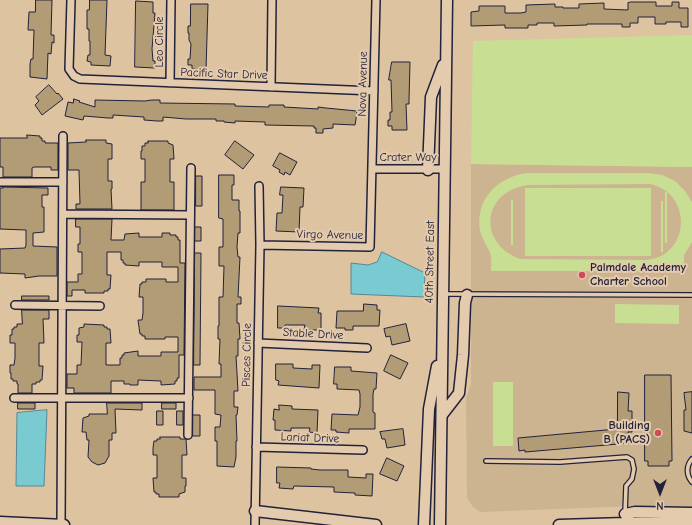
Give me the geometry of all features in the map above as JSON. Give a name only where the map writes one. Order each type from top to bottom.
[{"type":"main road","name":"40th Street East","points":[[440,525],[447,0]]},
{"type":"main road","points":[[428,170],[431,97],[446,58]]},
{"type":"main road","points":[[442,415],[459,393],[463,355],[465,303],[467,294]]},
{"type":"main road","points":[[424,525],[429,408],[442,340]]},
{"type":"main road","points":[[255,511],[376,525]]},
{"type":"main road","points":[[625,519],[636,512],[692,513]]},
{"type":"main road","points":[[559,525],[625,519],[692,521]]},
{"type":"main road","points":[[0,522],[63,525]]},
{"type":"street","name":"Pacific Star Drive","points":[[71,0],[69,69],[74,76],[80,79],[374,91]]},
{"type":"street","name":"Leo Circle","points":[[170,83],[171,0]]},
{"type":"street","points":[[271,87],[272,0]]},
{"type":"street","name":"Nova Avenue","points":[[372,169],[376,0]]},
{"type":"street","points":[[63,136],[63,525]]},
{"type":"street","points":[[188,435],[191,168]]},
{"type":"street","name":"Crater Way","points":[[372,169],[445,169]]},
{"type":"street","name":"Virgo Avenue","points":[[260,245],[370,247],[372,169]]},
{"type":"street","points":[[0,182],[63,182]]},
{"type":"street","name":"Pisces Circle","points":[[255,525],[260,245],[259,186]]},
{"type":"street","points":[[63,214],[190,215]]},
{"type":"street","points":[[15,305],[100,306]]},
{"type":"street","name":"Stable Drive","points":[[258,343],[367,348]]},
{"type":"street","points":[[14,398],[189,398]]},
{"type":"street","name":"Lariat Drive","points":[[256,447],[363,450]]},
{"type":"lane","points":[[443,294],[692,295]]},
{"type":"lane","points":[[486,462],[560,462],[627,457],[632,460],[634,469],[632,479],[626,486],[625,519]]},
{"type":"lane","points":[[692,459],[688,464],[687,469],[688,475],[692,482]]},
{"type":"shaded area","name":"Palmdale Academy Charter School","points":[[471,164],[692,167],[692,508],[636,506],[480,512],[473,507],[467,498],[466,398],[471,384]]},
{"type":"green space","points":[[692,35],[692,167],[471,164],[473,41]]},
{"type":"green space","points":[[527,173],[648,173],[662,175],[675,181],[685,191],[692,202],[692,242],[684,255],[684,271],[491,271],[491,255],[480,230],[479,219],[481,209],[485,199],[491,191],[507,179],[516,175]],"holes":[[[650,184],[664,189],[674,199],[679,211],[681,224],[679,236],[672,248],[661,256],[646,260],[520,259],[506,251],[497,242],[492,230],[491,218],[494,207],[501,197],[513,189],[528,185]]]},
{"type":"green space","points":[[525,188],[651,188],[651,256],[525,256]]},
{"type":"green space","points":[[665,192],[667,192],[667,243],[665,243]]},
{"type":"green space","points":[[511,200],[513,200],[513,245],[511,245]]},
{"type":"green space","points":[[661,201],[663,201],[663,252],[661,252]]},
{"type":"green space","points":[[615,304],[679,305],[679,324],[615,323]]},
{"type":"green space","points":[[493,382],[513,382],[513,446],[493,446]]},
{"type":"water","points":[[382,252],[425,273],[424,297],[351,294],[351,263],[368,265],[377,262]]},
{"type":"water","points":[[47,410],[44,486],[16,486],[17,413]]},
{"type":"building","points":[[36,0],[52,0],[51,35],[54,35],[54,43],[52,42],[51,54],[48,53],[47,79],[30,77],[30,64],[31,59],[33,59],[34,30],[28,30],[29,12],[35,12]]},
{"type":"building","points":[[90,0],[107,0],[105,55],[111,56],[110,66],[91,65],[91,62],[87,61],[88,55],[90,55],[89,29],[87,29],[87,10],[89,10]]},
{"type":"building","points":[[136,1],[153,2],[153,13],[155,13],[152,49],[155,68],[135,67]]},
{"type":"building","points":[[656,2],[656,6],[672,6],[672,2],[679,2],[679,8],[688,8],[688,27],[681,27],[681,22],[655,24],[655,17],[638,17],[638,23],[630,23],[630,27],[622,27],[622,24],[554,26],[554,23],[537,23],[537,25],[528,25],[528,28],[505,28],[505,25],[471,26],[471,12],[479,11],[479,6],[505,6],[505,13],[521,13],[526,12],[526,5],[555,4],[555,7],[579,8],[579,4],[604,3],[604,9],[628,10],[628,3]]},
{"type":"building","points":[[191,4],[208,4],[206,70],[192,69],[192,65],[188,65],[191,44],[189,40],[188,26],[190,26]]},
{"type":"building","points":[[392,62],[410,62],[409,104],[406,104],[407,130],[392,130],[392,126],[388,126],[390,112],[392,112],[391,80],[389,80]]},
{"type":"building","points":[[49,85],[63,99],[42,115],[35,105],[39,101],[36,97]]},
{"type":"building","points":[[74,99],[95,107],[95,100],[160,100],[160,103],[235,104],[235,106],[269,107],[269,105],[284,105],[284,107],[318,109],[318,107],[357,111],[355,125],[333,124],[333,128],[323,129],[323,133],[316,133],[316,128],[314,128],[314,126],[265,125],[265,122],[235,121],[235,123],[216,121],[216,119],[163,117],[163,121],[157,121],[144,120],[144,117],[113,115],[113,118],[84,116],[83,120],[65,116],[68,102],[73,103]]},
{"type":"building","points":[[27,135],[40,136],[42,141],[45,141],[45,143],[58,143],[58,170],[51,170],[51,167],[34,167],[32,168],[32,177],[3,177],[3,167],[0,167],[0,138],[27,138]]},
{"type":"building","points":[[86,140],[106,140],[106,143],[112,144],[112,159],[108,159],[108,181],[112,181],[112,209],[76,209],[76,204],[80,204],[79,170],[68,170],[68,143],[86,142]]},
{"type":"building","points":[[148,141],[168,141],[168,143],[173,145],[174,159],[170,159],[170,182],[174,182],[174,210],[141,210],[141,182],[145,182],[145,159],[141,159],[141,151],[142,146],[145,146],[145,143],[148,143]]},
{"type":"building","points":[[235,141],[254,155],[243,169],[225,155]]},
{"type":"building","points":[[280,153],[297,162],[290,175],[285,172],[284,175],[279,172],[280,170],[273,166]]},
{"type":"building","points":[[219,175],[234,175],[232,200],[239,200],[240,211],[240,233],[238,233],[237,247],[238,257],[240,257],[238,297],[241,297],[241,304],[237,304],[237,323],[239,323],[240,339],[238,339],[238,356],[236,356],[238,391],[234,391],[234,407],[238,407],[236,415],[237,441],[234,467],[217,466],[217,441],[215,441],[215,427],[220,427],[221,415],[215,414],[215,390],[194,390],[194,377],[221,377],[221,364],[219,364],[220,339],[218,339],[218,326],[219,297],[223,297],[224,266],[219,266],[219,247],[223,247],[223,219],[219,218]]},
{"type":"building","points":[[196,176],[202,176],[202,206],[196,206]]},
{"type":"building","points":[[281,187],[304,188],[303,207],[300,207],[299,232],[276,231],[277,213],[282,213],[283,195],[280,195]]},
{"type":"building","points":[[0,188],[48,188],[48,195],[42,195],[42,207],[44,207],[44,232],[33,233],[33,246],[57,247],[57,276],[25,278],[25,274],[0,273],[0,249],[25,248],[26,245],[26,230],[0,229]]},
{"type":"building","points":[[76,219],[112,219],[111,240],[124,240],[125,234],[139,233],[139,237],[162,237],[162,233],[170,233],[170,235],[176,235],[178,240],[180,240],[180,263],[185,263],[184,355],[179,355],[179,378],[175,381],[175,384],[161,385],[161,381],[138,380],[138,385],[130,385],[124,384],[124,381],[111,381],[111,393],[74,393],[74,388],[67,388],[67,374],[77,374],[77,365],[81,365],[82,342],[77,342],[77,335],[79,335],[79,328],[84,327],[84,324],[104,325],[107,329],[110,329],[111,343],[106,343],[106,365],[120,365],[120,358],[122,358],[124,353],[138,351],[138,356],[161,356],[161,352],[178,352],[178,337],[165,337],[165,339],[145,339],[145,336],[140,334],[138,320],[142,320],[143,313],[143,297],[139,297],[140,284],[142,284],[142,282],[146,282],[146,279],[166,279],[166,282],[178,282],[178,267],[162,267],[162,262],[139,262],[139,266],[125,265],[123,260],[121,260],[121,252],[107,252],[107,275],[111,275],[110,289],[108,289],[108,291],[104,291],[104,293],[85,293],[85,290],[72,290],[72,296],[67,296],[67,282],[78,282],[78,274],[82,274],[82,252],[78,252],[78,244],[80,244],[80,227],[76,227]]},
{"type":"building","points":[[195,227],[201,227],[201,241],[195,241]]},
{"type":"building","points":[[195,253],[201,253],[200,365],[194,365]]},
{"type":"building","points":[[22,296],[49,296],[49,300],[22,300]]},
{"type":"building","points":[[364,304],[377,305],[377,310],[380,310],[379,326],[353,326],[353,330],[336,328],[337,311],[363,311]]},
{"type":"building","points":[[278,306],[319,308],[318,313],[321,313],[321,330],[304,330],[305,325],[285,325],[285,328],[278,328]]},
{"type":"building","points":[[22,310],[49,310],[49,319],[43,319],[44,343],[39,343],[39,366],[43,366],[42,380],[40,380],[40,382],[36,382],[36,384],[32,384],[32,393],[18,393],[17,381],[13,381],[13,379],[11,379],[10,373],[10,365],[14,365],[15,343],[10,343],[10,335],[12,335],[12,329],[17,327],[17,324],[22,324]]},
{"type":"building","points":[[406,324],[410,341],[392,345],[390,336],[386,337],[384,329]]},
{"type":"building","points":[[391,355],[408,363],[400,379],[384,371]]},
{"type":"building","points":[[276,364],[293,364],[293,368],[312,369],[312,365],[320,365],[319,388],[278,385],[279,381],[276,380]]},
{"type":"building","points":[[335,367],[351,367],[351,371],[377,373],[376,389],[374,389],[373,394],[375,429],[349,429],[349,433],[331,430],[332,414],[358,415],[360,407],[359,390],[337,389],[337,384],[334,384]]},
{"type":"building","name":"Building B (PACS)","points":[[645,375],[671,375],[672,461],[669,461],[669,466],[648,466],[648,461],[645,461]]},
{"type":"building","points":[[618,392],[629,393],[628,411],[632,411],[632,432],[628,432],[630,443],[525,452],[525,450],[519,451],[518,438],[617,429]]},
{"type":"building","points":[[692,392],[692,433],[684,431],[684,410],[686,410],[684,393]]},
{"type":"building","points":[[18,403],[35,403],[35,409],[18,409]]},
{"type":"building","points":[[107,403],[142,403],[142,410],[115,409],[116,433],[112,433],[112,440],[109,440],[109,456],[105,463],[98,465],[92,462],[88,457],[89,440],[87,440],[86,432],[82,432],[83,418],[89,416],[89,414],[107,414]]},
{"type":"building","points":[[162,403],[176,403],[176,409],[162,409]]},
{"type":"building","points":[[279,405],[292,406],[292,409],[318,410],[317,433],[309,432],[310,428],[291,428],[291,431],[275,430],[275,420],[273,420],[274,409],[279,410]]},
{"type":"building","points":[[157,411],[163,411],[163,425],[157,425]]},
{"type":"building","points":[[177,411],[183,411],[183,425],[177,425]]},
{"type":"building","points":[[193,415],[200,415],[200,436],[193,436]]},
{"type":"building","points":[[403,429],[405,445],[387,448],[385,439],[382,439],[380,432]]},
{"type":"building","points":[[160,437],[180,437],[180,439],[186,439],[187,455],[182,455],[182,478],[186,478],[186,486],[185,492],[179,494],[179,497],[159,497],[159,494],[154,492],[153,478],[157,478],[157,455],[153,455],[153,448],[154,441],[160,439]]},
{"type":"building","points":[[387,458],[404,466],[397,481],[380,474]]},
{"type":"building","points":[[277,467],[348,470],[348,477],[366,478],[366,474],[373,474],[372,496],[355,495],[355,493],[334,492],[334,487],[294,486],[293,489],[279,488],[280,483],[277,483]]},
{"type":"place","name":"Palmdale Academy Charter School","points":[[582,275]]},
{"type":"place","name":"Building B (PACS)","points":[[658,433]]}]
